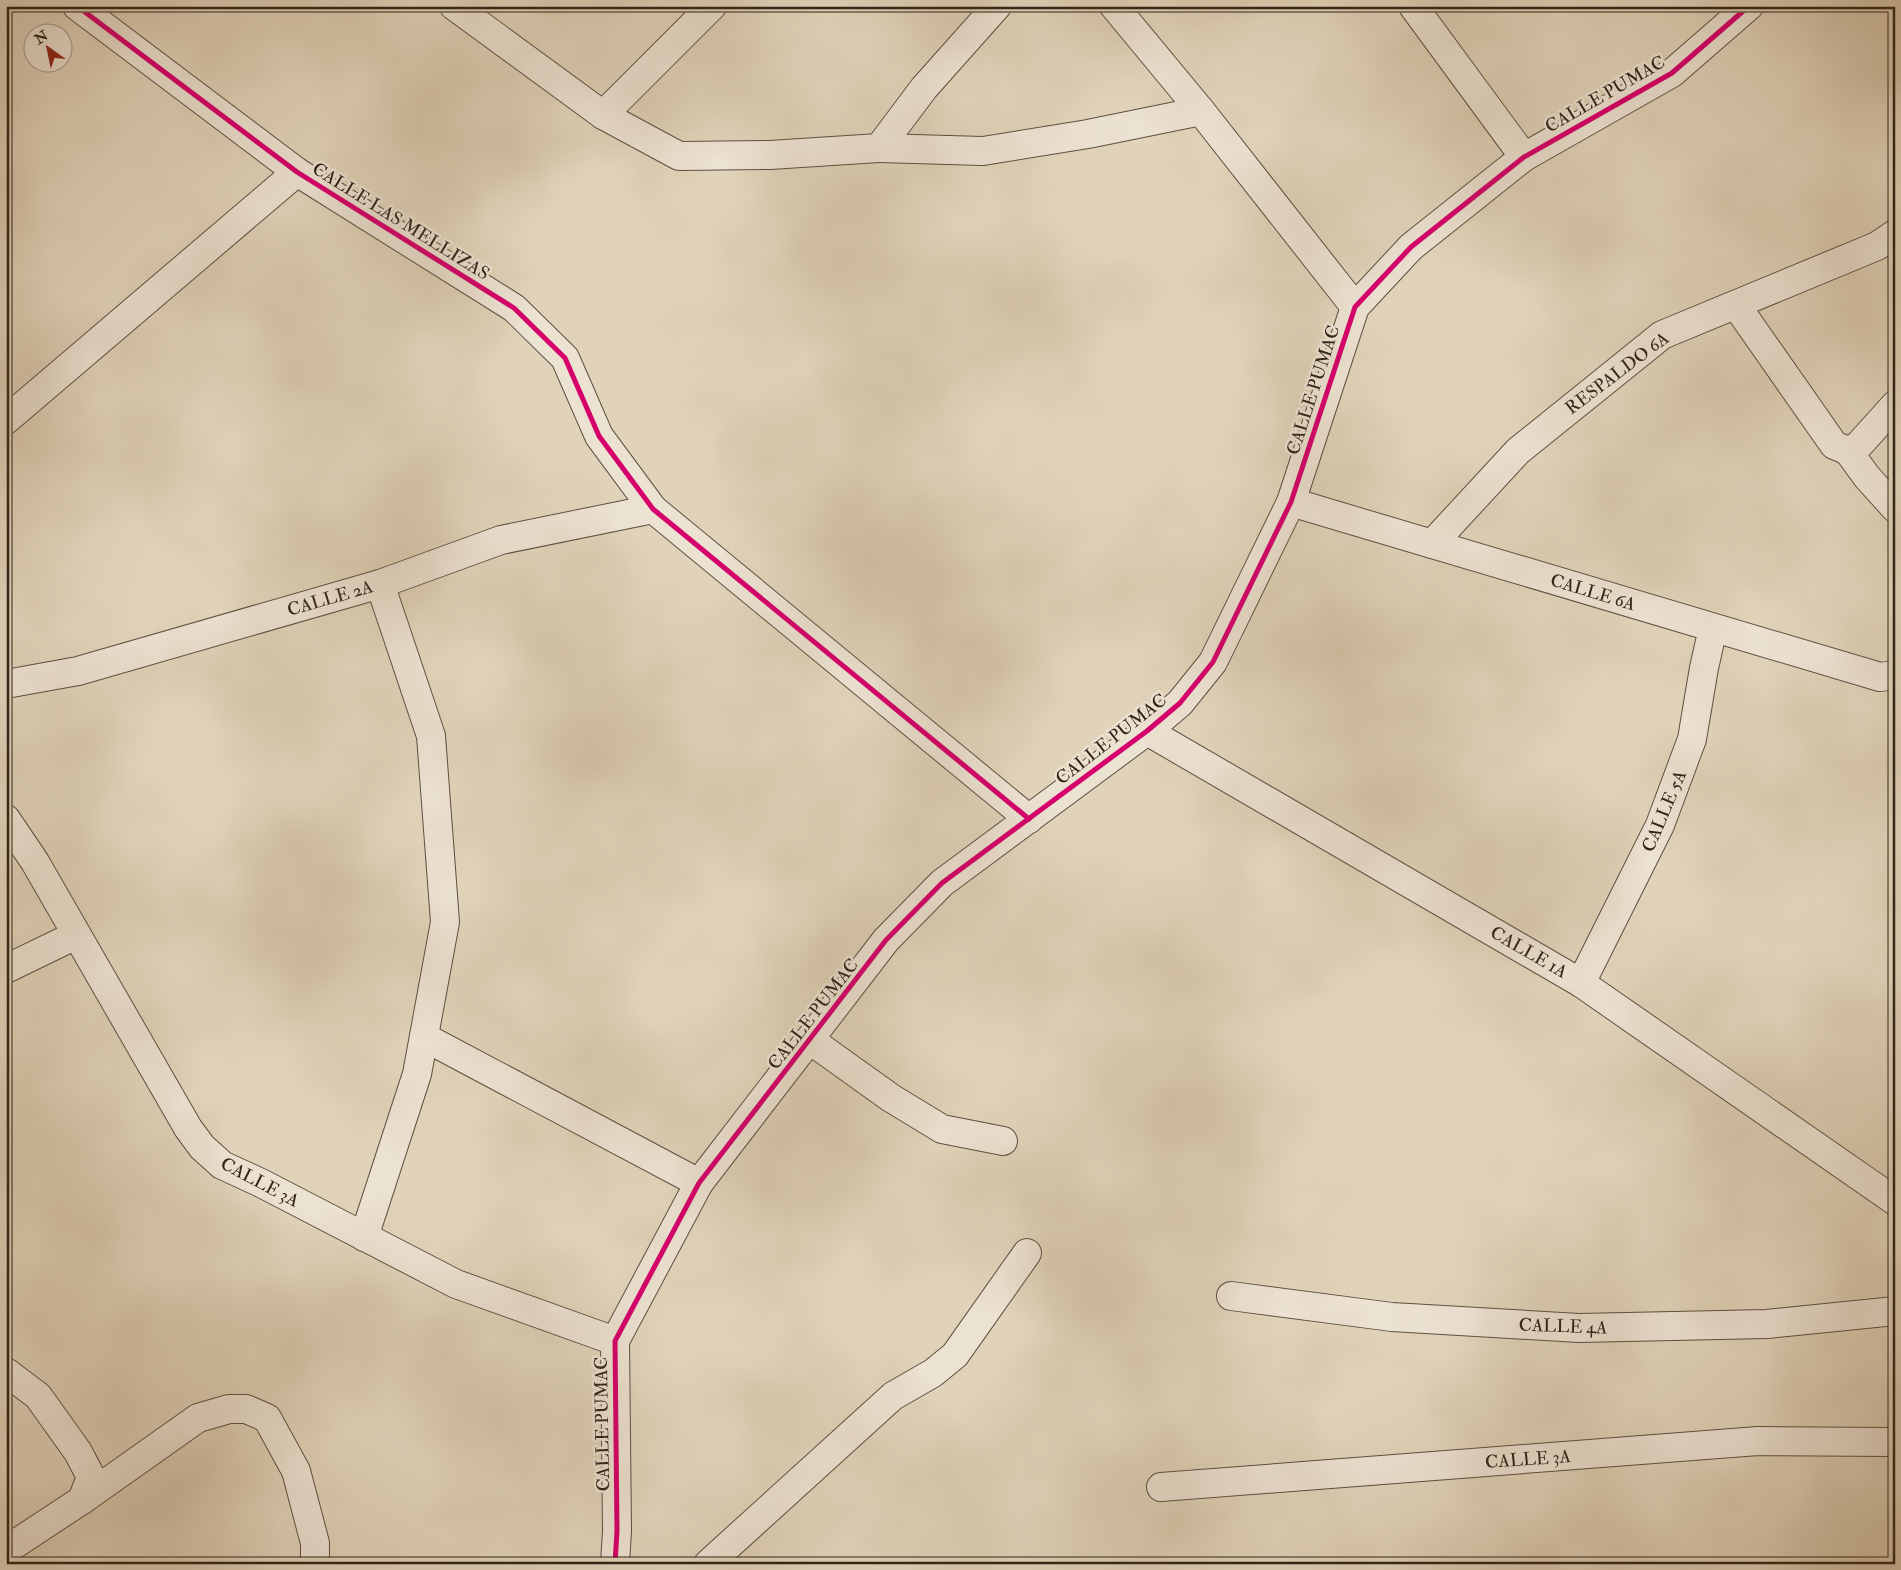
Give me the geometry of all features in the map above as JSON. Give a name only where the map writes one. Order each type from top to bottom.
[{"type":"street","name":"CALLE LAS MELLIZAS","points":[[77,6],[297,172],[514,308],[565,358],[599,436],[653,509],[1029,819]]},
{"type":"street","points":[[454,6],[603,115],[679,156],[770,155],[879,148],[983,151],[1088,134],[1201,111]]},
{"type":"street","points":[[603,115],[712,6]]},
{"type":"street","points":[[879,148],[924,88],[997,6]]},
{"type":"street","points":[[1114,6],[1201,111],[1355,307]]},
{"type":"street","points":[[1413,6],[1524,157]]},
{"type":"street","name":"CALLE PUMAC","points":[[615,1564],[617,1531],[615,1341],[699,1183],[886,940],[942,883],[1147,731],[1180,703],[1213,662],[1291,502],[1355,307],[1411,247],[1524,157],[1672,72],[1748,6]]},
{"type":"street","points":[[6,420],[297,172]]},
{"type":"street","name":"RESPALDO 6A","points":[[1432,544],[1518,451],[1662,335],[1877,246],[1895,234]]},
{"type":"street","points":[[1736,305],[1834,445],[1848,451],[1895,508]]},
{"type":"street","points":[[1848,451],[1858,446],[1895,405]]},
{"type":"street","name":"CALLE 6A","points":[[1291,502],[1713,628],[1890,671]]},
{"type":"street","name":"CALLE 2A","points":[[6,684],[78,671],[380,584],[501,540],[653,509]]},
{"type":"street","points":[[364,1237],[416,1074],[445,922],[431,736],[380,584]]},
{"type":"street","name":"CALLE 5A","points":[[1582,983],[1660,825],[1692,739],[1713,628]]},
{"type":"street","name":"CALLE 1A","points":[[1147,731],[1582,983],[1895,1200]]},
{"type":"street","name":"CALLE 3A","points":[[6,819],[35,862],[188,1128],[202,1148],[222,1165],[261,1183],[456,1284],[615,1341]]},
{"type":"street","points":[[6,969],[76,935]]},
{"type":"street","points":[[424,1037],[699,1183]]},
{"type":"street","points":[[810,1040],[891,1098],[942,1130],[1003,1141]]},
{"type":"street","points":[[708,1564],[894,1396],[933,1373],[955,1354],[1027,1253]]},
{"type":"street","name":"CALLE 4A","points":[[1231,1296],[1392,1317],[1579,1328],[1767,1324],[1895,1310]]},
{"type":"street","points":[[6,1372],[38,1396],[78,1452],[91,1477],[82,1500]]},
{"type":"street","points":[[6,1550],[82,1500],[198,1418],[229,1409],[246,1409],[267,1418],[296,1471],[315,1543],[315,1564]]},
{"type":"street","name":"CALLE 3A","points":[[1161,1487],[1758,1441],[1895,1442]]},
{"type":"cycle path","points":[[77,6],[297,172],[514,308],[565,358],[599,436],[653,509],[1029,819]]},
{"type":"cycle path","points":[[615,1564],[617,1531],[615,1341],[699,1183],[886,940],[942,883],[1147,731],[1180,703],[1213,662],[1291,502],[1355,307],[1411,247],[1524,157],[1672,73],[1749,6]]}]
